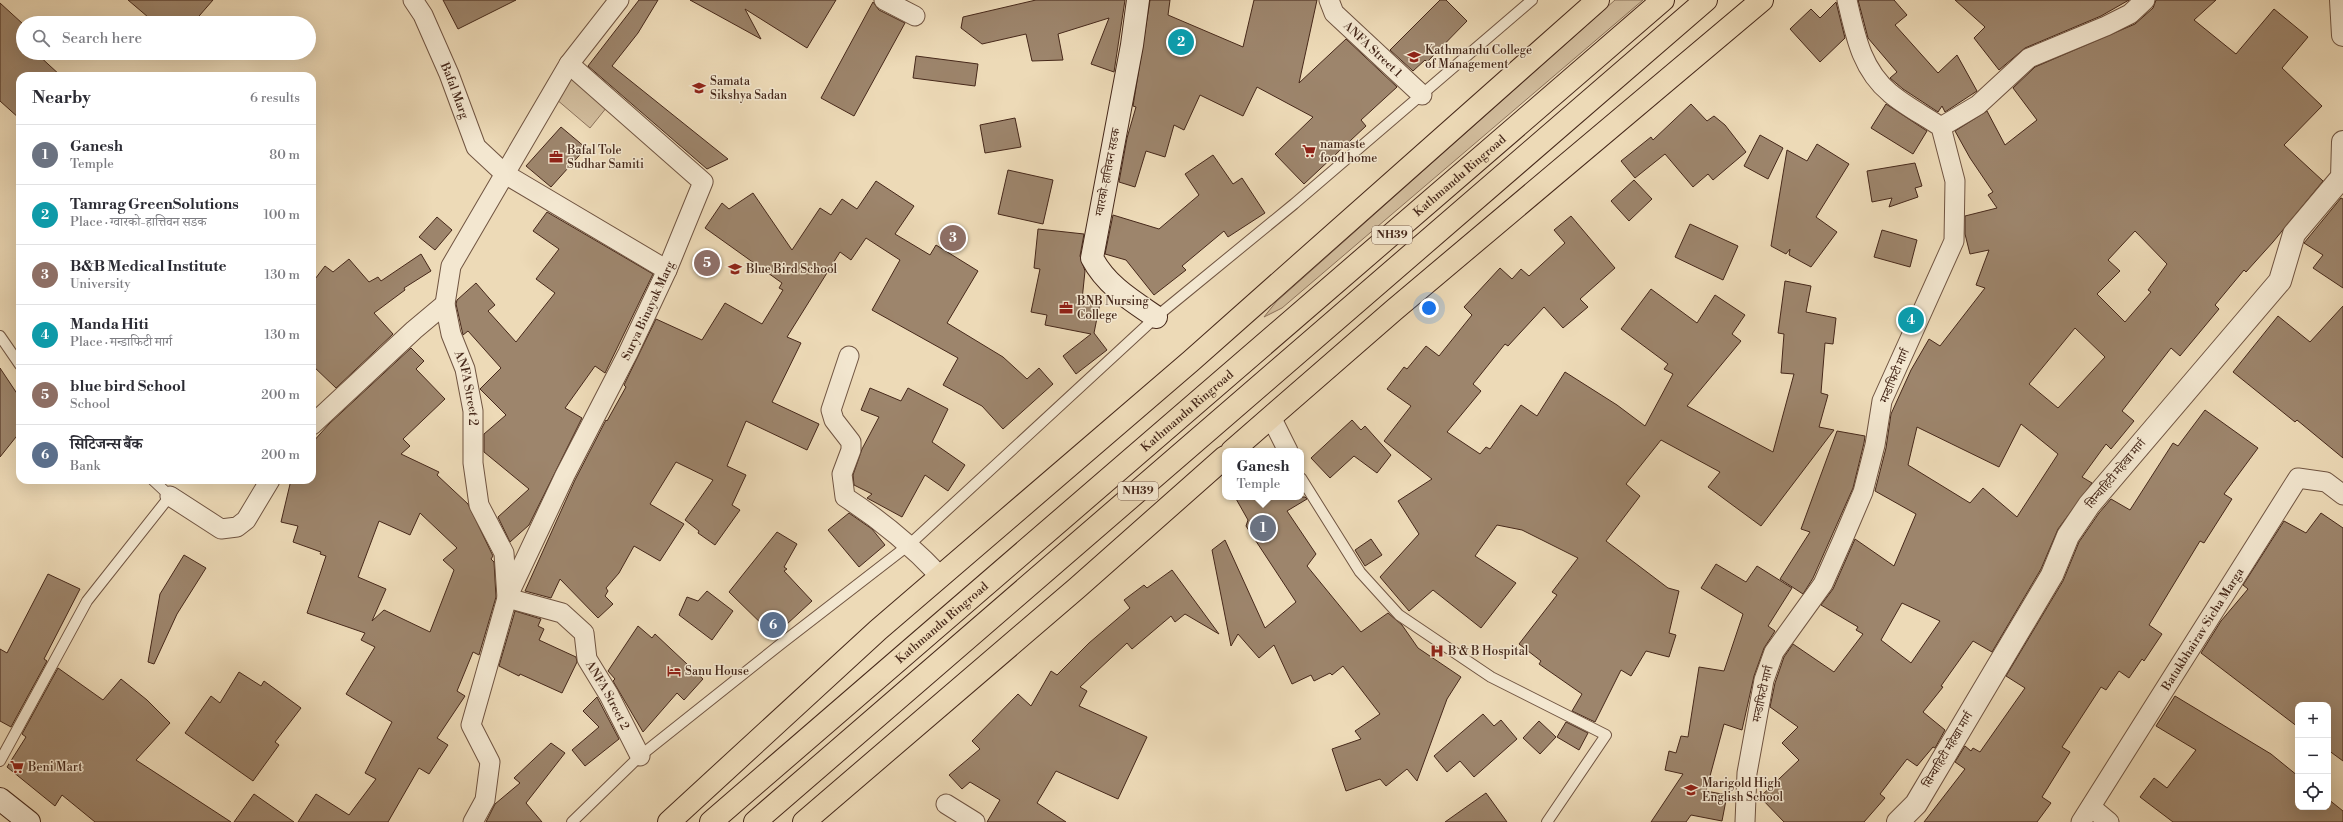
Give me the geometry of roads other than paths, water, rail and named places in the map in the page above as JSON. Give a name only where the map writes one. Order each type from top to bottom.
[{"type":"main road","points":[[669,822],[878,630],[1191,361],[1598,0]]},
{"type":"main road","name":"Kathmandu Ringroad","points":[[711,822],[1663,0]]},
{"type":"main road","name":"NH39","points":[[755,822],[1706,0]]},
{"type":"main road","points":[[1235,448],[1271,416],[1762,0]]},
{"type":"main road","points":[[804,822],[1077,588],[1222,460]]},
{"type":"street","name":"Bafal Marg","points":[[413,0],[423,15],[449,74],[476,147],[505,174],[667,270]]},
{"type":"street","name":"ANFA Street 2","points":[[619,0],[569,64],[450,266],[445,304],[452,334],[465,370],[473,411],[473,463],[479,505],[504,553],[507,598],[562,614],[584,633],[587,658],[609,695],[640,756]]},
{"type":"street","points":[[884,0],[915,16]]},
{"type":"street","name":"ग्वारको-हात्तिवन सडक","points":[[1138,0],[1130,52],[1092,258],[1099,271],[1119,291],[1156,317]]},
{"type":"street","name":"ANFA Street 1","points":[[1329,0],[1334,13],[1422,95]]},
{"type":"street","points":[[1847,0],[1856,42],[1868,69],[1889,93],[1941,127],[1978,105],[2029,58],[2130,14],[2145,0]]},
{"type":"street","points":[[2341,0],[2343,35]]},
{"type":"street","name":"Surya Binayak Marg","points":[[507,598],[565,475],[628,353],[667,270],[703,182],[569,64]]},
{"type":"street","name":"मन्डाफिटी मार्ग","points":[[1744,822],[1747,774],[1764,680],[1774,652],[1824,584],[1863,492],[1875,445],[1882,401],[1954,241],[1955,181],[1941,127]]},
{"type":"street","name":"सिन्चाहिटी महेखा मार्ग","points":[[1898,822],[1920,797],[2052,575],[2068,536],[2090,505],[2280,281],[2294,234],[2343,177],[2343,142]]},
{"type":"street","points":[[316,422],[414,330],[445,304]]},
{"type":"street","points":[[849,356],[831,410],[834,420],[851,442],[851,450],[842,474],[845,497],[871,514],[910,544],[940,576]]},
{"type":"street","points":[[1271,416],[1287,448]]},
{"type":"street","name":"Batukbhairav Sicha Marga","points":[[2086,815],[2298,478],[2326,482],[2343,495]]},
{"type":"street","points":[[170,496],[221,529],[237,527],[246,520],[268,484]]},
{"type":"street","points":[[473,822],[485,800],[490,762],[470,725],[507,598]]},
{"type":"street","points":[[0,799],[29,822]]},
{"type":"street","points":[[946,804],[975,822]]},
{"type":"street","points":[[2086,815],[2109,822]]},
{"type":"lane","points":[[572,822],[640,756],[782,642],[910,544],[1156,317],[1294,204],[1532,0]]},
{"type":"lane","points":[[0,336],[16,359]]},
{"type":"lane","points":[[1304,483],[1360,572],[1399,615],[1491,677],[1606,735],[1547,822]]},
{"type":"lane","points":[[0,761],[87,601],[170,496],[157,484]]},
{"type":"place","name":"Tamrag GreenSolutions","points":[[1181,42]]},
{"type":"place","name":"Kathmandu College of Management","points":[[1414,57]]},
{"type":"place","name":"Samata Sikshya Sadan","points":[[699,88]]},
{"type":"place","name":"namaste food home","points":[[1309,151]]},
{"type":"place","name":"Bafal Tole Sudhar Samiti","points":[[556,157]]},
{"type":"place","name":"B&B Medical Institute","points":[[953,238]]},
{"type":"place","name":"blue bird School","points":[[707,263]]},
{"type":"place","name":"Blue Bird School","points":[[735,269]]},
{"type":"place","name":"BNB Nursing College","points":[[1066,308]]},
{"type":"place","name":"Manda Hiti","points":[[1911,320]]},
{"type":"place","name":"Ganesh","points":[[1263,528]]},
{"type":"place","name":"सिटिजन्स बैंक","points":[[773,625]]},
{"type":"place","name":"B & B Hospital","points":[[1437,651]]},
{"type":"place","name":"Sanu House","points":[[674,671]]},
{"type":"place","name":"Beni Mart","points":[[17,767]]},
{"type":"place","name":"Marigold High English School","points":[[1691,790]]}]
